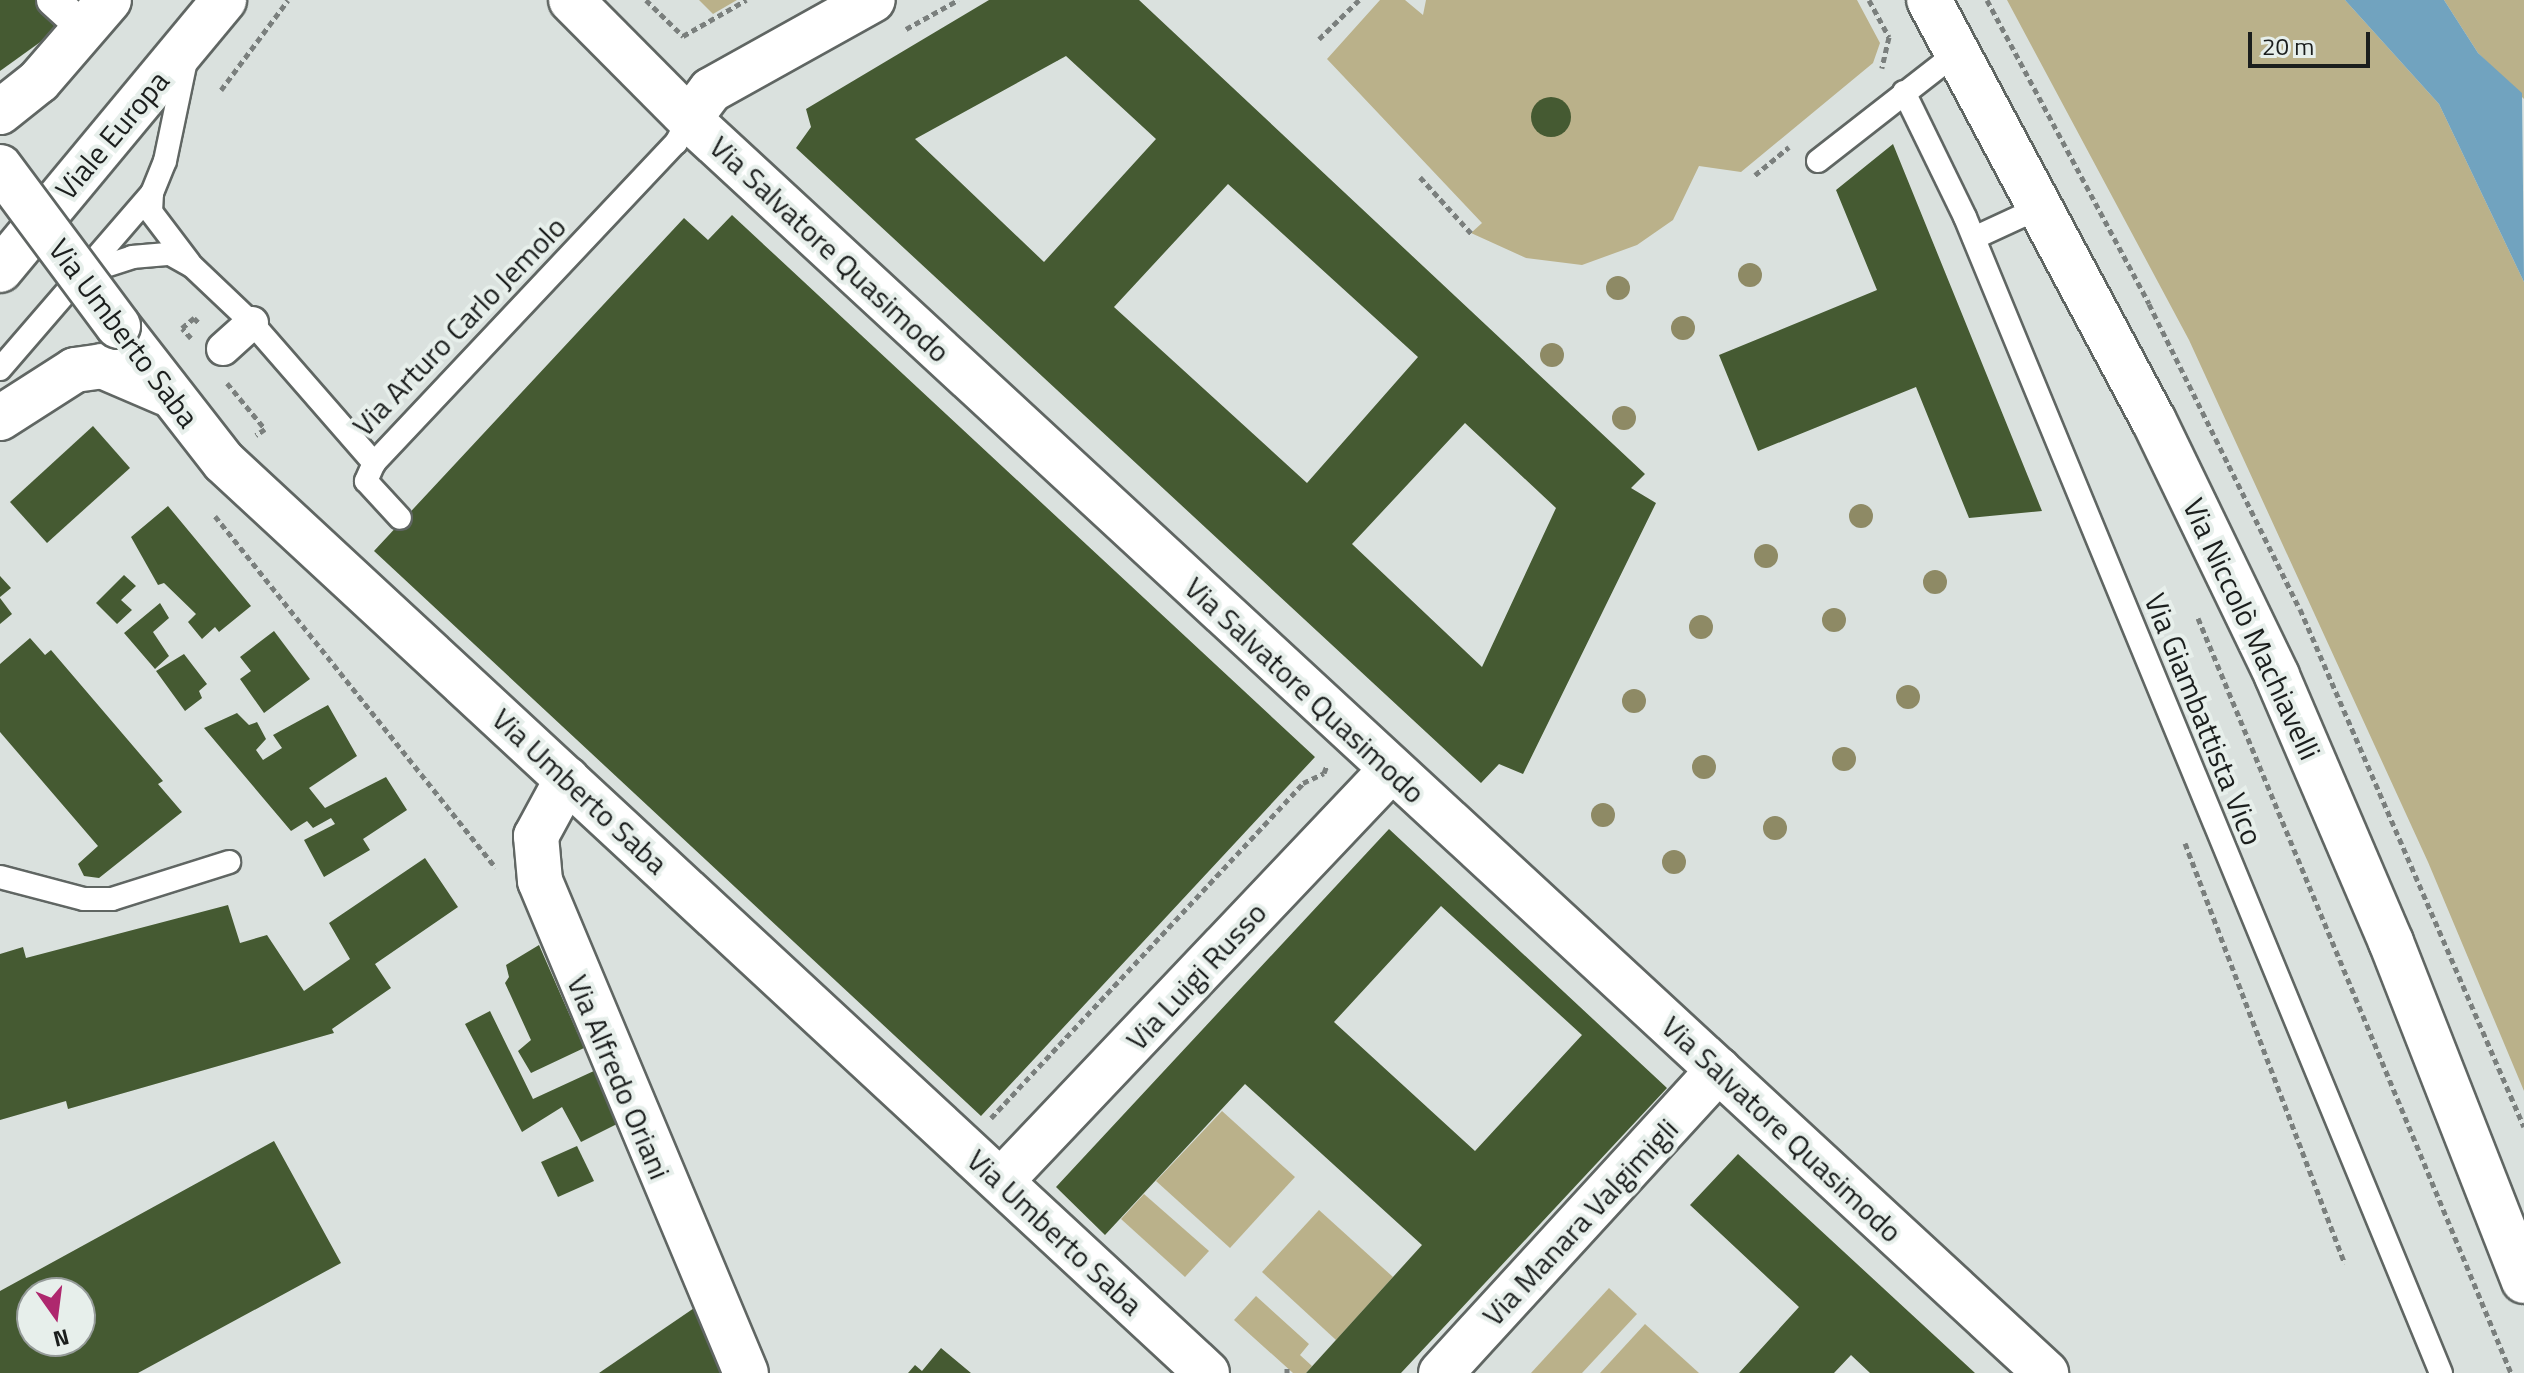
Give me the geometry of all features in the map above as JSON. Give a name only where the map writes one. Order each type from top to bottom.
[{"type":"street","points":[[0,112],[39,81],[97,15],[53,0]]},
{"type":"street","name":"Viale Europa","points":[[0,270],[224,0]]},
{"type":"street","name":"Via Salvatore Quasimodo","points":[[571,0],[689,119],[2046,1373]]},
{"type":"street","name":"Via Niccolò Machiavelli","points":[[1929,0],[1959,51],[2154,421],[2277,676],[2391,942],[2524,1281]]},
{"type":"street","points":[[689,119],[711,90],[883,18]]},
{"type":"street","name":"Via Umberto Saba","points":[[0,167],[167,394],[224,462],[1207,1373]]},
{"type":"street","points":[[223,349],[252,323]]},
{"type":"street","points":[[0,418],[75,370],[102,366],[167,394]]},
{"type":"street","name":"Via Luigi Russo","points":[[1001,1181],[1391,770]]},
{"type":"street","name":"Via Alfredo Oriani","points":[[567,779],[536,836],[540,881],[746,1373]]},
{"type":"street","name":"Via Manara Valgimigli","points":[[1441,1373],[1719,1070]]},
{"type":"lane","name":"Via Arturo Carlo Jemolo","points":[[0,369],[75,287],[152,193],[180,101],[189,44]]},
{"type":"lane","points":[[1818,161],[1959,51]]},
{"type":"lane","name":"Via Giambattista Vico","points":[[1904,92],[1974,238],[2441,1373]]},
{"type":"lane","name":"Via Arturo Carlo Jemolo","points":[[75,287],[99,268],[132,257],[170,254],[192,266],[252,323],[374,463],[676,143],[689,119]]},
{"type":"lane","points":[[152,193],[151,212],[192,266]]},
{"type":"lane","points":[[1974,238],[2041,207]]},
{"type":"lane","points":[[374,463],[366,481],[400,518]]},
{"type":"lane","points":[[0,877],[84,899],[112,899],[229,862]]},
{"type":"path","points":[[221,90],[288,0]]},
{"type":"path","points":[[646,0],[683,36],[746,0]]},
{"type":"path","points":[[883,18],[958,0]]},
{"type":"path","points":[[1319,39],[1359,0]]},
{"type":"path","points":[[1869,0],[1889,37],[1881,71],[1871,79]]},
{"type":"path","points":[[1420,177],[1471,233]]},
{"type":"path","points":[[205,502],[310,641],[498,871]]},
{"type":"path","points":[[2196,613],[2511,1373]]},
{"type":"path","points":[[987,1122],[1303,783],[1324,773],[1329,757]]},
{"type":"path","points":[[2183,840],[2345,1264]]},
{"type":"shaded area","points":[[699,0],[737,0],[713,14]]},
{"type":"shaded area","points":[[1380,0],[1405,0],[1423,15],[1426,0],[1857,0],[1880,43],[1873,63],[1741,172],[1699,166],[1673,220],[1637,245],[1582,265],[1526,258],[1471,233],[1482,223],[1327,59]]},
{"type":"shaded area","points":[[2007,0],[2345,0],[2439,104],[2524,282],[2524,1091],[2428,862],[2189,340]]},
{"type":"shaded area","points":[[2444,0],[2524,0],[2524,99],[2478,53]]},
{"type":"shaded area","points":[[1222,1111],[1295,1177],[1230,1248],[1156,1181]]},
{"type":"shaded area","points":[[1144,1194],[1209,1251],[1185,1277],[1121,1219]]},
{"type":"shaded area","points":[[1319,1210],[1393,1277],[1336,1340],[1262,1272]]},
{"type":"shaded area","points":[[1609,1288],[1637,1314],[1582,1373],[1531,1373]]},
{"type":"shaded area","points":[[1256,1296],[1309,1344],[1300,1355],[1312,1366],[1306,1373],[1293,1373],[1234,1320]]},
{"type":"shaded area","points":[[1645,1324],[1699,1373],[1600,1373]]},
{"type":"water","points":[[2345,0],[2444,0],[2478,53],[2522,93],[2524,282],[2439,104]]},
{"type":"building","points":[[0,0],[37,0],[64,25],[0,71]]},
{"type":"building","points":[[989,0],[1139,0],[1645,474],[1631,488],[1656,503],[1523,774],[1499,764],[1481,783],[796,148],[811,127],[806,109]],"holes":[[[1066,56],[1156,139],[1044,262],[915,139]],[[1228,184],[1418,357],[1307,483],[1114,307]],[[1465,423],[1556,508],[1482,667],[1352,544]]]},
{"type":"building","points":[[1551,97],[1565,103],[1571,117],[1565,131],[1551,137],[1537,131],[1531,117],[1537,103]]},
{"type":"building","points":[[1893,144],[2042,511],[1969,518],[1916,387],[1758,451],[1719,355],[1877,290],[1836,190]]},
{"type":"building","points":[[732,215],[1315,757],[981,1116],[374,551],[684,218],[708,240]]},
{"type":"building","points":[[93,426],[130,468],[47,543],[10,502]]},
{"type":"building","points":[[168,506],[251,606],[219,632],[215,627],[202,639],[188,622],[196,614],[164,583],[158,585],[131,537]]},
{"type":"building","points":[[124,575],[136,586],[121,600],[132,610],[117,624],[96,603]]},
{"type":"building","points":[[0,576],[11,588],[0,597]]},
{"type":"building","points":[[0,598],[12,614],[0,624]]},
{"type":"building","points":[[160,603],[169,618],[153,632],[169,656],[155,669],[124,633]]},
{"type":"building","points":[[274,631],[310,679],[264,713],[240,679],[251,671],[240,657]]},
{"type":"building","points":[[30,638],[45,655],[51,650],[163,781],[158,784],[182,812],[99,878],[84,876],[78,864],[98,846],[0,732],[0,664]]},
{"type":"building","points":[[184,654],[207,684],[199,691],[202,698],[185,711],[156,671]]},
{"type":"building","points":[[328,705],[357,756],[309,788],[325,808],[386,777],[407,810],[363,839],[370,850],[324,877],[304,840],[335,824],[331,818],[313,828],[307,821],[291,831],[204,728],[237,713],[249,725],[257,722],[266,739],[256,750],[263,760],[282,748],[273,735]]},
{"type":"building","points":[[1389,829],[1667,1088],[1401,1373],[1306,1373],[1422,1245],[1245,1084],[1105,1235],[1056,1187]],"holes":[[[1441,906],[1582,1035],[1475,1151],[1334,1022]]]},
{"type":"building","points":[[425,858],[458,907],[375,964],[391,988],[332,1029],[334,1033],[68,1109],[66,1101],[0,1120],[0,954],[23,947],[26,958],[228,905],[240,943],[267,935],[304,991],[350,959],[329,923]]},
{"type":"building","points":[[539,945],[584,1048],[531,1073],[518,1051],[531,1040],[505,983],[509,977],[506,965]]},
{"type":"building","points":[[490,1011],[533,1099],[596,1070],[621,1122],[581,1142],[562,1107],[522,1132],[465,1024]]},
{"type":"building","points":[[274,1141],[341,1263],[138,1373],[0,1373],[0,1291],[16,1282],[16,1357],[96,1357],[96,1277],[26,1277]]},
{"type":"building","points":[[577,1146],[594,1181],[558,1197],[541,1162]]},
{"type":"building","points":[[1738,1154],[1975,1373],[1870,1373],[1851,1355],[1834,1373],[1739,1373],[1799,1307],[1690,1205]]},
{"type":"building","points":[[700,1304],[733,1373],[599,1373]]},
{"type":"building","points":[[941,1348],[971,1373],[908,1373],[915,1365],[922,1371]]}]
